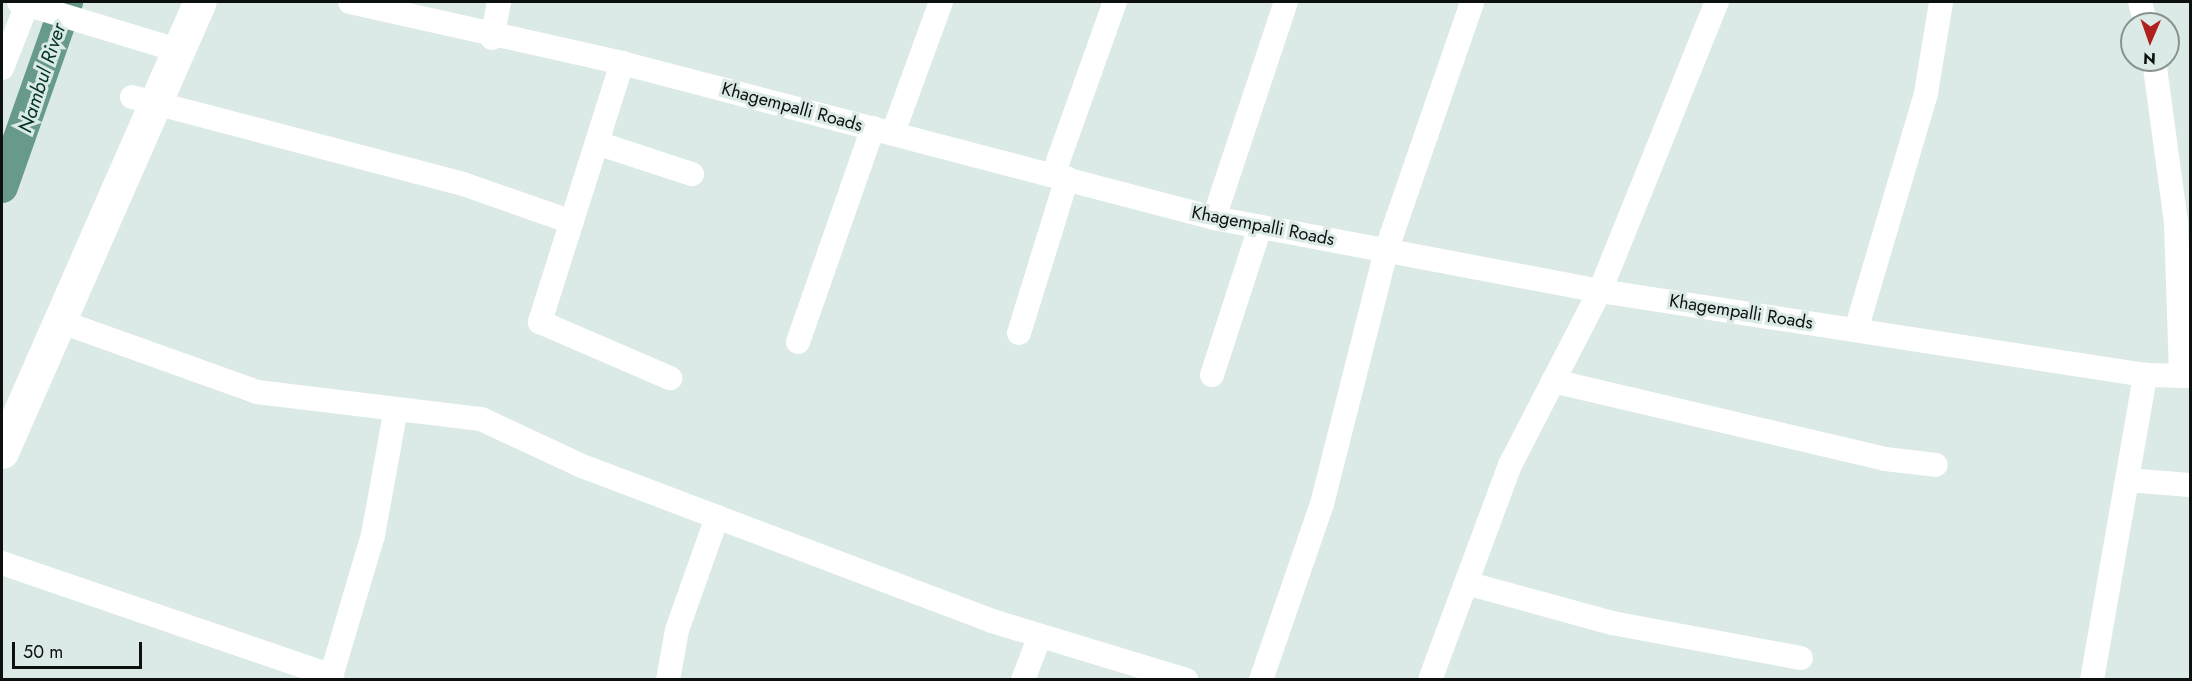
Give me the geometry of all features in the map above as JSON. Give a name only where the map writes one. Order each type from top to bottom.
[{"type":"highway","points":[[167,46],[176,2]]},
{"type":"highway","points":[[2,401],[167,46],[200,2]]},
{"type":"highway","points":[[2,452],[59,321],[142,100]]},
{"type":"street","points":[[2,68],[25,2],[167,46]]},
{"type":"street","name":"Khagempalli Roads","points":[[350,2],[492,38],[622,63],[1214,218],[1600,291],[2145,375],[2186,376]]},
{"type":"street","points":[[492,38],[499,2]]},
{"type":"street","points":[[798,342],[883,131],[941,2]]},
{"type":"street","points":[[1019,333],[1060,177],[1115,2]]},
{"type":"street","points":[[1214,218],[1286,2]]},
{"type":"street","points":[[1261,680],[1322,504],[1387,251],[1472,2]]},
{"type":"street","points":[[1430,680],[1510,465],[1600,291],[1717,2]]},
{"type":"street","points":[[1856,330],[1926,93],[1941,2]]},
{"type":"street","points":[[622,63],[540,322],[670,378]]},
{"type":"street","points":[[2156,72],[2176,223],[2186,376]]},
{"type":"street","points":[[142,100],[463,184],[572,222]]},
{"type":"street","points":[[597,143],[692,174]]},
{"type":"street","points":[[1212,375],[1260,227]]},
{"type":"street","points":[[59,321],[257,392],[481,419],[582,466],[717,517],[1040,636],[1186,680]]},
{"type":"street","points":[[2092,680],[2145,375]]},
{"type":"street","points":[[1553,381],[1885,459],[1936,465]]},
{"type":"street","points":[[2,563],[331,678],[374,535],[396,409]]},
{"type":"street","points":[[2127,480],[2190,485]]},
{"type":"street","points":[[668,680],[677,630],[717,517]]},
{"type":"street","points":[[1466,583],[1612,623],[1801,658]]},
{"type":"street","points":[[1023,680],[1040,636]]},
{"type":"waterway","name":"Nambul River","points":[[2,187],[67,2]]}]
